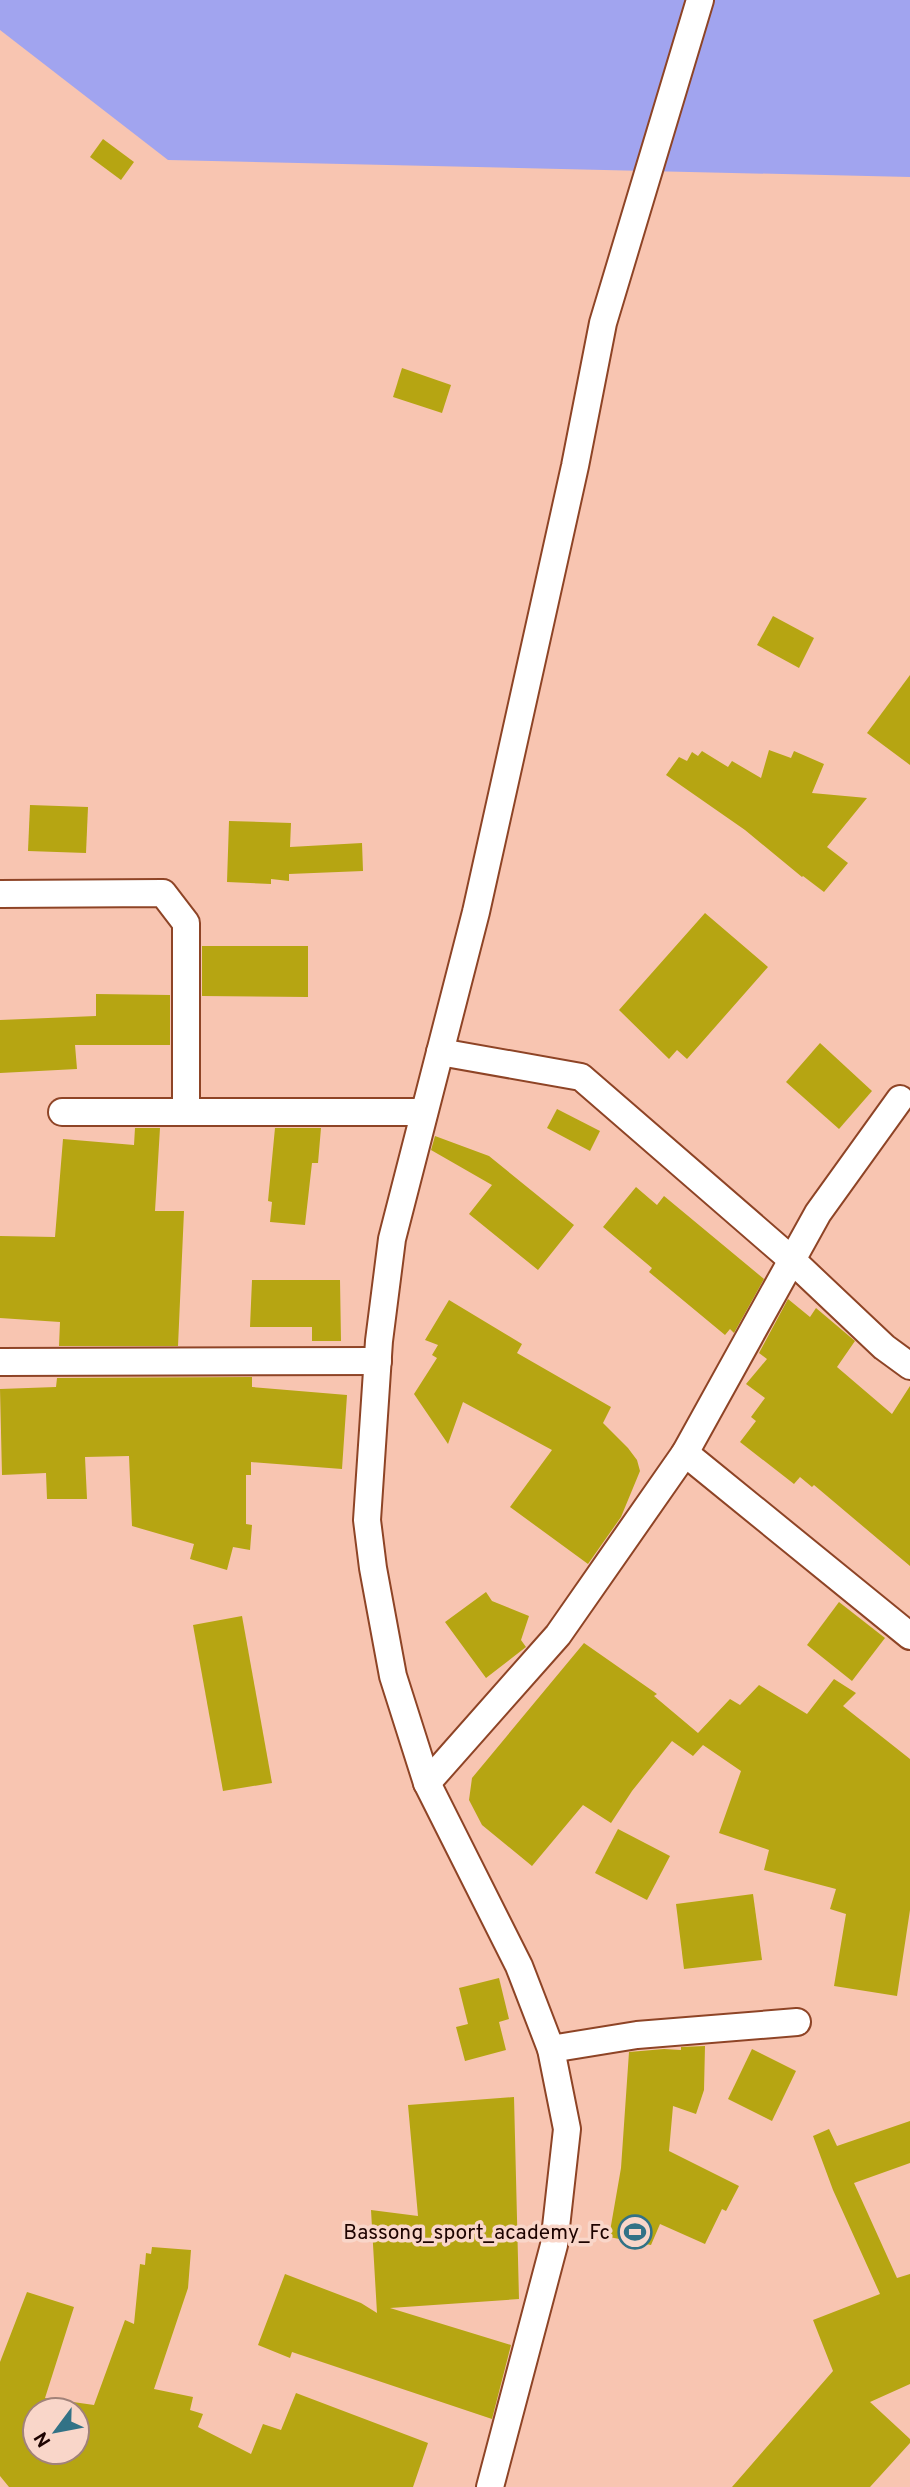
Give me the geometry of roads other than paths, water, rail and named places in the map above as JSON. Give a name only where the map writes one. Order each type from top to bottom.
[{"type":"street","points":[[490,2487],[554,2245],[567,2129],[551,2049],[519,1966],[427,1783],[393,1676],[371,1556],[368,1520],[378,1361],[392,1239],[482,885],[575,466],[603,323],[700,0]]},
{"type":"street","points":[[0,894],[163,893],[186,923],[187,1112]]},
{"type":"street","points":[[440,1052],[581,1077],[792,1261],[884,1347],[910,1366]]},
{"type":"street","points":[[427,1783],[558,1634],[685,1453],[818,1213],[900,1099]]},
{"type":"street","points":[[61,1112],[424,1112]]},
{"type":"street","points":[[0,1362],[378,1361]]},
{"type":"street","points":[[685,1453],[910,1636]]},
{"type":"street","points":[[551,2049],[638,2035],[797,2022]]},
{"type":"place","name":"Bassong_sport_academy_Fc","points":[[635,2232]]}]
